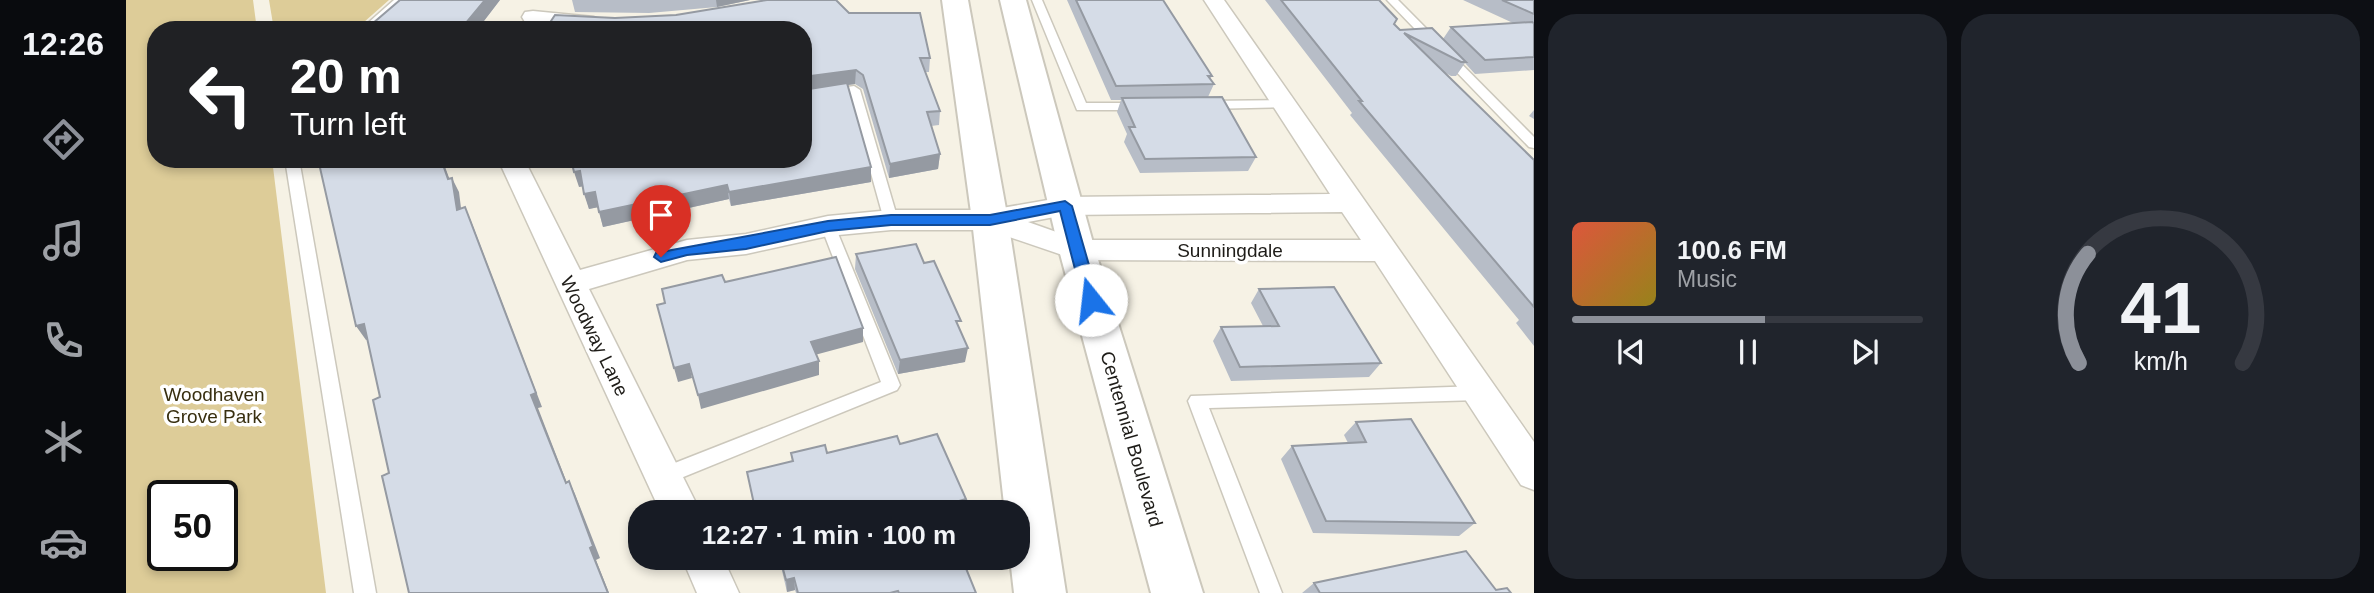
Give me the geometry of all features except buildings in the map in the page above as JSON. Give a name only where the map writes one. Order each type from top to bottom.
[{"type":"main road","points":[[955,0],[990,220],[1040,593]]},
{"type":"main road","name":"Centennial Boulevard","points":[[1013,0],[1077,250],[1177,593]]},
{"type":"street","points":[[530,21],[549,0]]},
{"type":"street","points":[[1214,0],[1479,393],[1523,443],[1534,474]]},
{"type":"street","name":"Woodway Lane","points":[[514,168],[675,500]]},
{"type":"street","points":[[569,284],[687,250],[746,244],[828,226],[891,220],[990,220],[1065,206],[1350,203]]},
{"type":"street","name":"Sunningdale","points":[[990,220],[1077,250],[1383,251]]},
{"type":"street","points":[[707,570],[718,593]]},
{"type":"lane","points":[[376,21],[400,0]]},
{"type":"lane","points":[[1037,0],[1082,107],[1149,106]]},
{"type":"lane","points":[[1392,0],[1534,144]]},
{"type":"lane","points":[[812,97],[854,90],[891,220]]},
{"type":"lane","points":[[1190,106],[1284,104]]},
{"type":"lane","points":[[294,168],[365,593]]},
{"type":"lane","points":[[664,477],[891,386],[828,226]]},
{"type":"lane","points":[[1271,593],[1197,401],[1479,393]]},
{"type":"green space","name":"Woodhaven Grove Park","points":[[126,0],[253,0],[256,21],[147,21],[147,168],[273,168],[326,593],[126,593]]},
{"type":"green space","points":[[269,0],[389,0],[365,21],[272,21]]},
{"type":"route","points":[[661,257],[687,250],[746,244],[828,226],[891,220],[990,220],[1065,206],[1091,300]]}]
